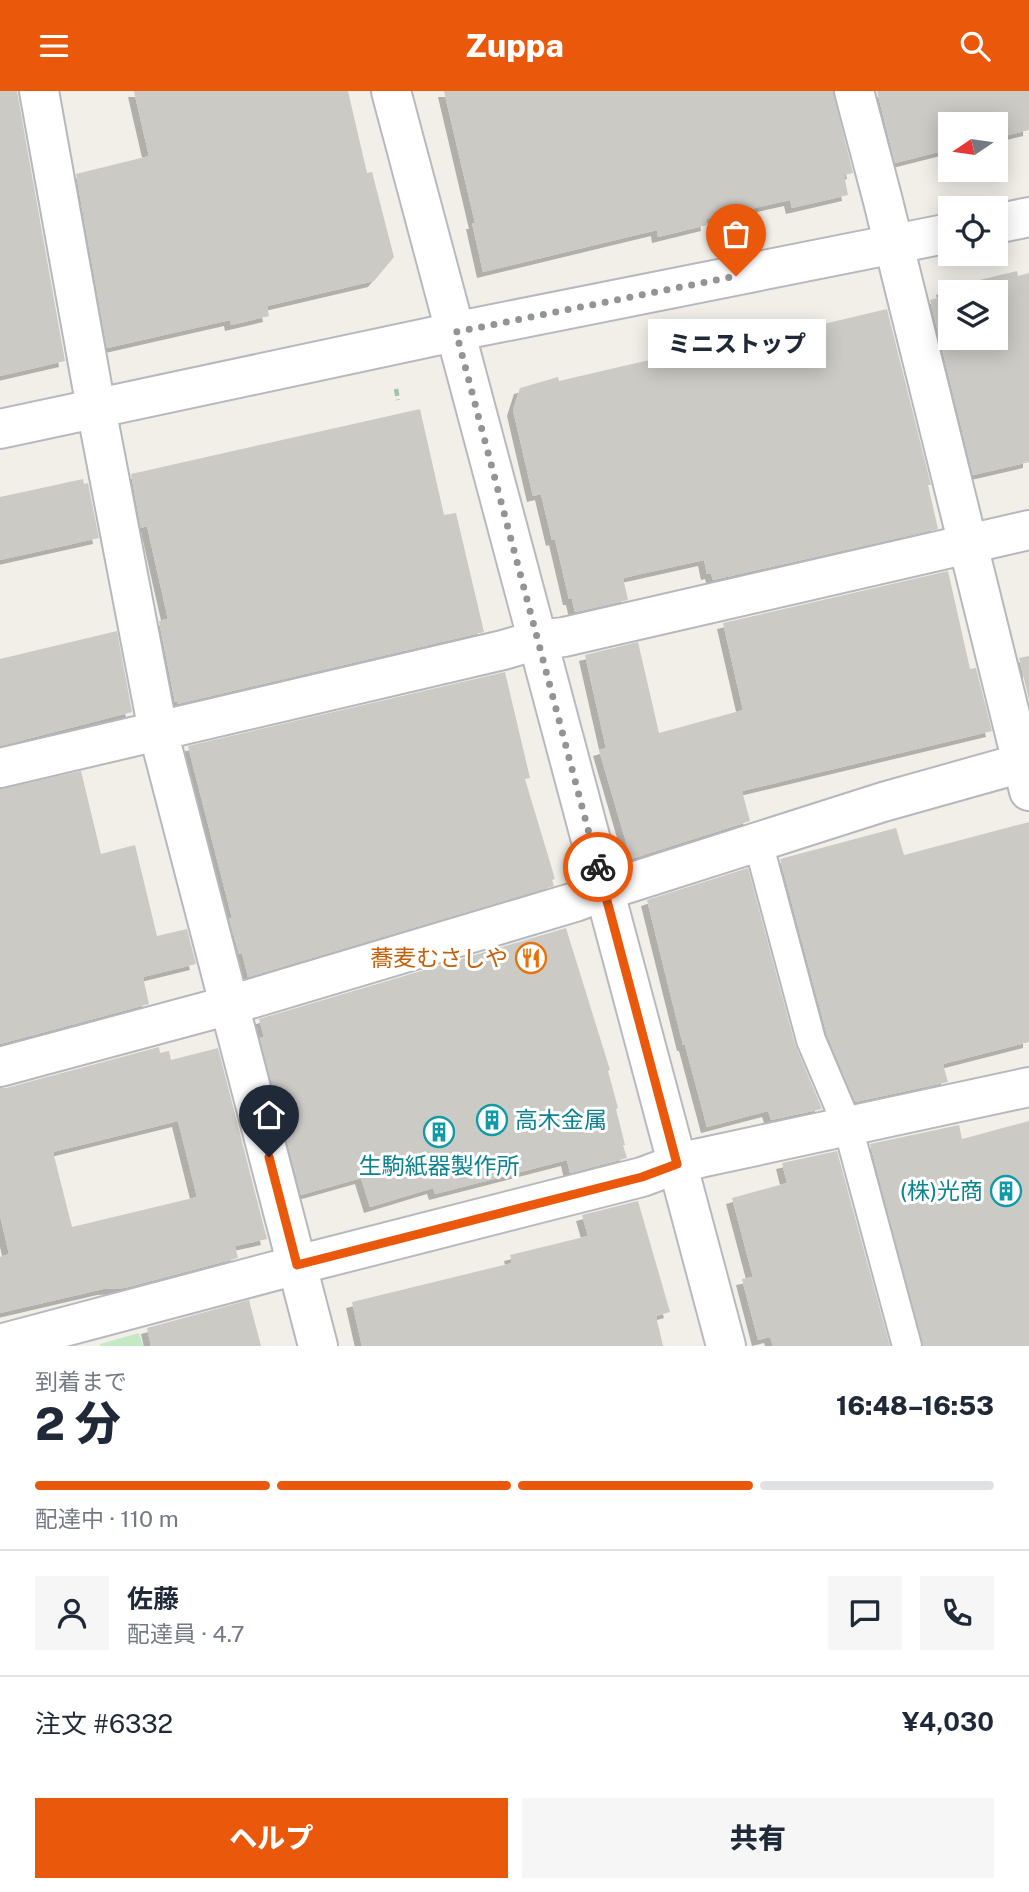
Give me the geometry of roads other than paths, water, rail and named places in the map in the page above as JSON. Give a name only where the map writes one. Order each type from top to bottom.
[{"type":"street","points":[[39,91],[158,731],[318,1346]]},
{"type":"street","points":[[391,91],[726,1346]]},
{"type":"street","points":[[0,1067],[230,1005],[575,902],[883,802],[1027,771],[967,545],[854,91]]},
{"type":"street","points":[[1008,221],[1029,217]]},
{"type":"street","points":[[0,429],[456,332],[938,236]]},
{"type":"street","points":[[0,768],[537,640],[564,637],[1029,530]]},
{"type":"street","points":[[0,1344],[642,1177],[677,1164],[1029,1087]]},
{"type":"lane","points":[[758,842],[811,1040],[848,1127],[907,1346]]},
{"type":"place","name":"ミニストップ","points":[[736,276]]},
{"type":"place","name":"蕎麦むさしや","points":[[531,958]]},
{"type":"place","name":"高木金属","points":[[492,1120]]},
{"type":"place","name":"生駒紙器製作所","points":[[439,1132]]},
{"type":"place","name":"(株)光商","points":[[1006,1191]]}]
